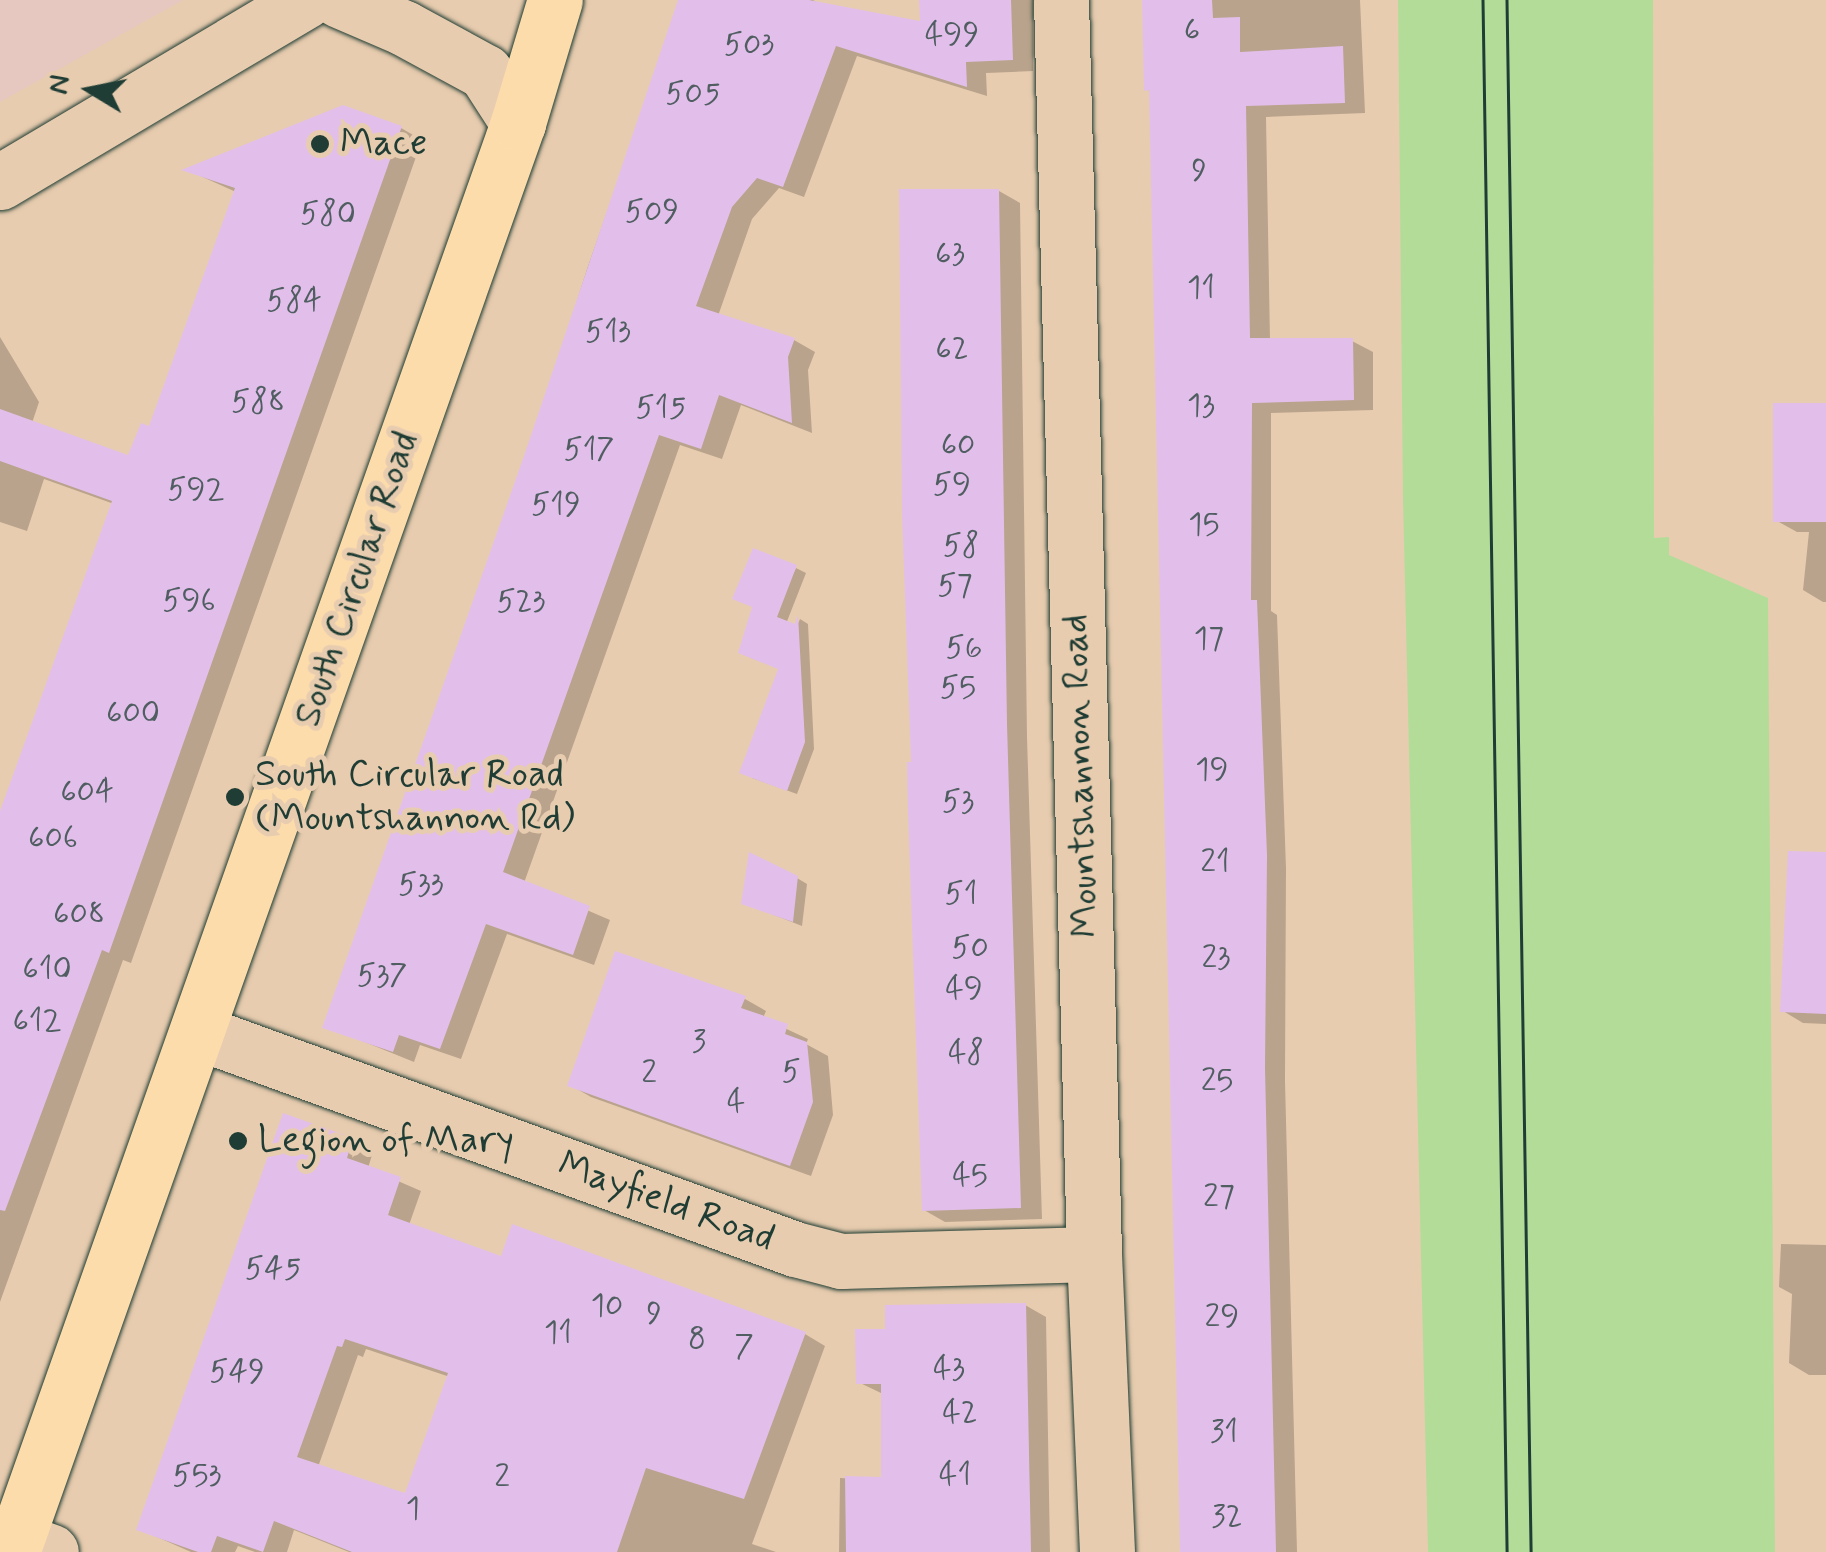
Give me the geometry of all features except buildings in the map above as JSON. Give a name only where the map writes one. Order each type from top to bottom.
[{"type":"main road","name":"South Circular Road","points":[[26,1548],[198,1032],[518,123],[555,0]]},
{"type":"street","points":[[0,182],[306,0]]},
{"type":"street","points":[[339,0],[404,28],[485,72],[518,123]]},
{"type":"street","name":"Mountshannon Road","points":[[1061,0],[1094,1254],[1107,1552]]},
{"type":"street","name":"Mayfield Road","points":[[198,1032],[795,1248],[841,1261],[1094,1254]]},
{"type":"shaded area","points":[[0,0],[183,0],[0,102]]},
{"type":"green space","points":[[1398,0],[1653,0],[1654,538],[1669,537],[1669,555],[1768,598],[1775,1552],[1428,1552],[1403,500]]},
{"type":"tram line","points":[[1483,0],[1507,1552]]},
{"type":"tram line","points":[[1507,0],[1531,1552]]},
{"type":"place","name":"Mace","points":[[320,144]]},
{"type":"place","name":"South Circular Road (Mountshannon Rd)","points":[[235,797]]},
{"type":"place","name":"Legion of Mary","points":[[238,1141]]}]
